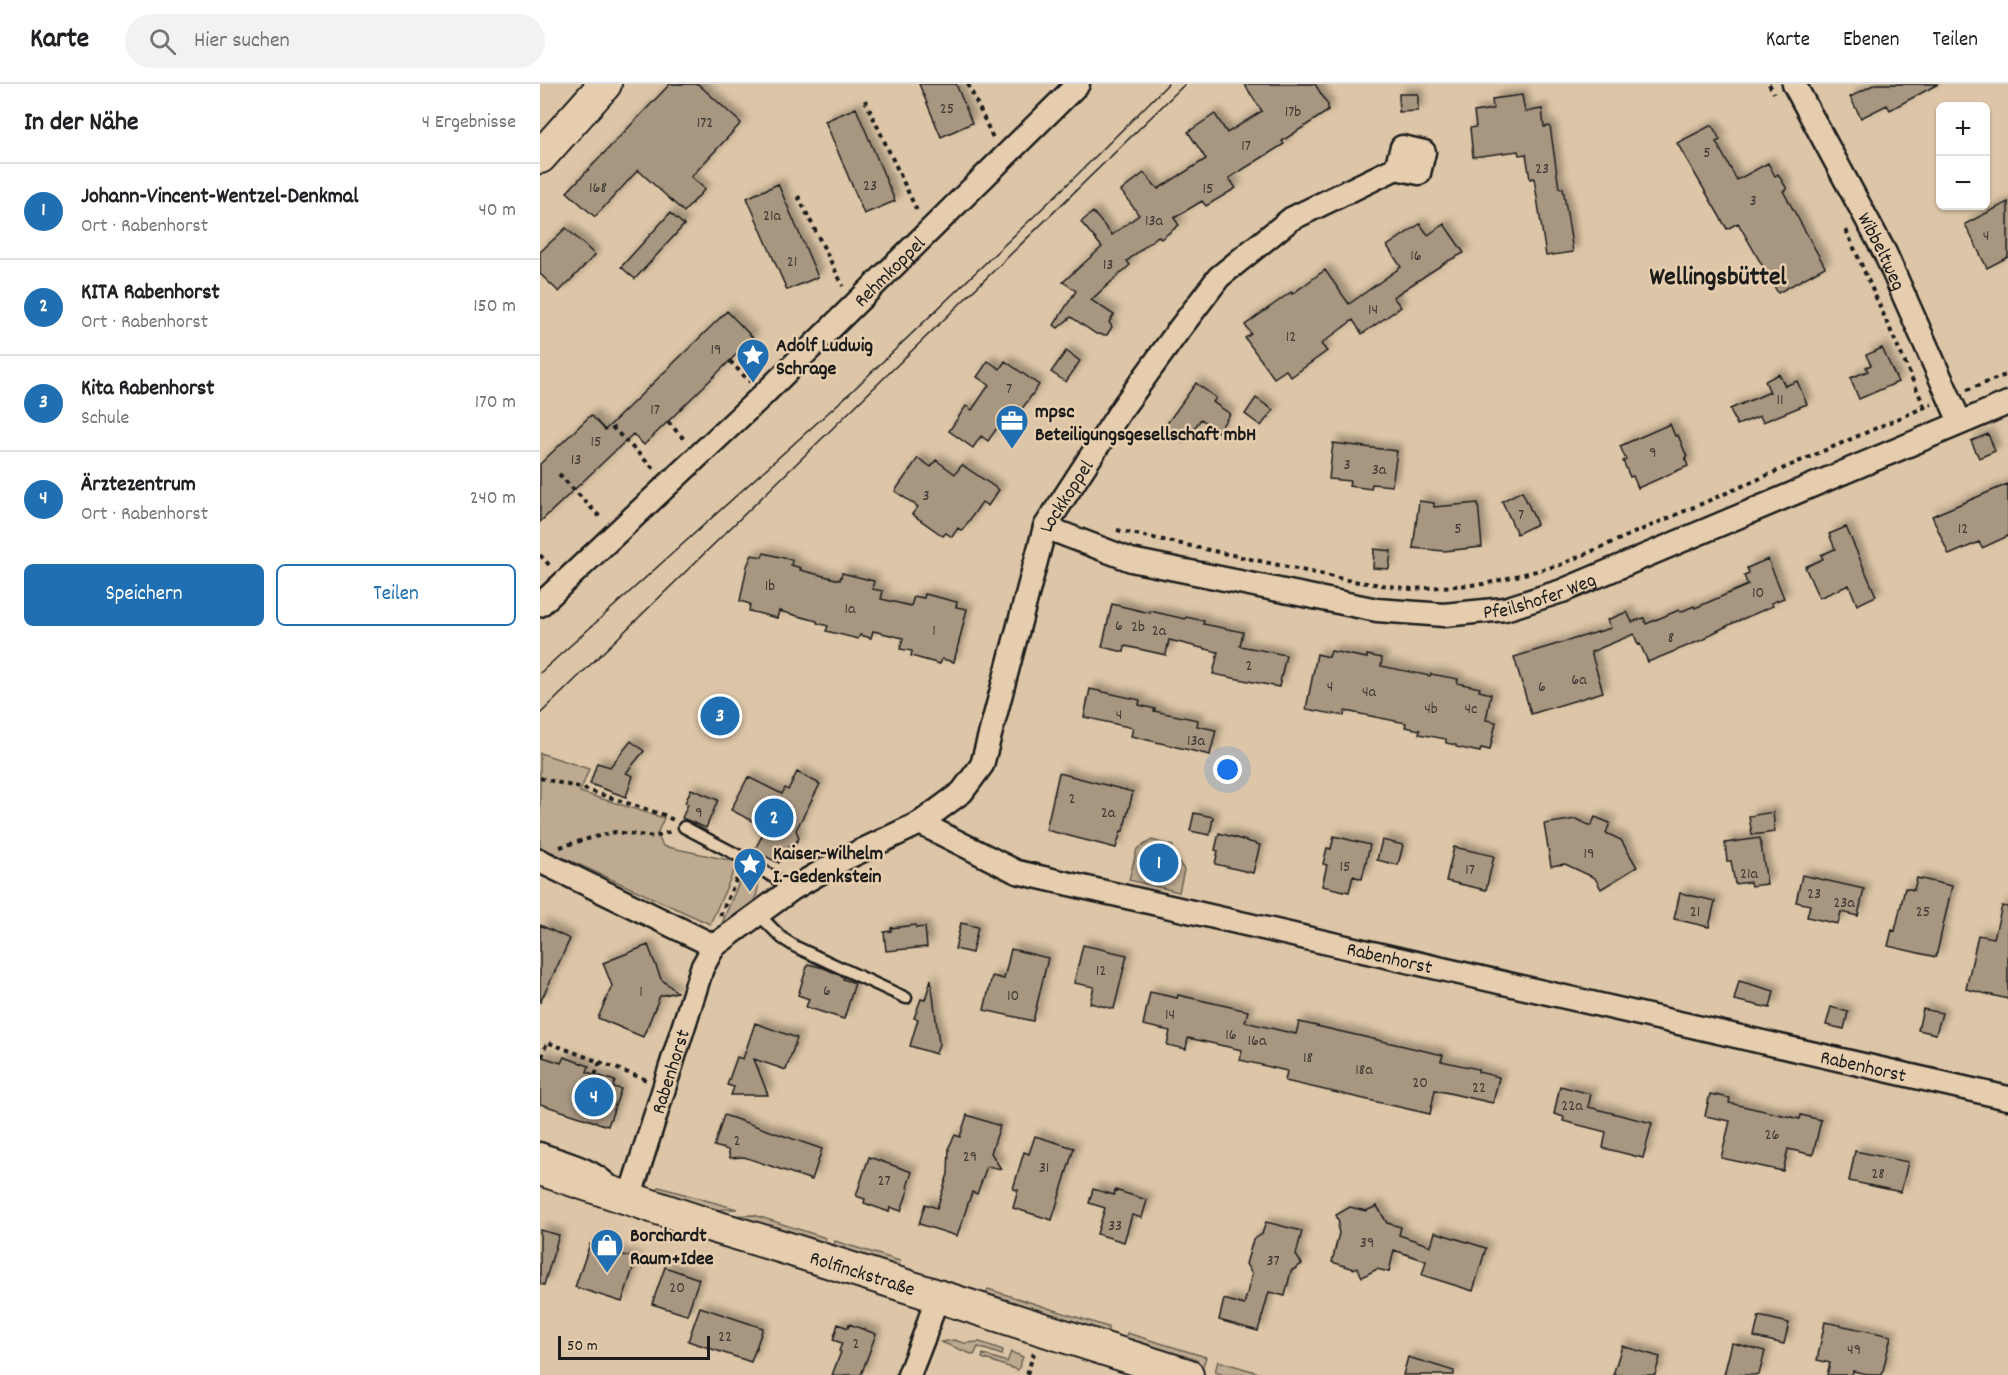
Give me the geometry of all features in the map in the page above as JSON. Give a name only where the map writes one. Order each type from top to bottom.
[{"type":"main road","points":[[540,157],[605,84]]},
{"type":"main road","name":"Rolfinckstraße","points":[[540,1169],[937,1296],[1127,1362],[1187,1375]]},
{"type":"street","name":"Rehmkoppel","points":[[540,604],[763,395],[1077,84]]},
{"type":"street","name":"Wibbeltweg","points":[[1784,89],[1885,253],[1960,422]]},
{"type":"street","name":"Lockkoppel","points":[[920,823],[962,792],[982,765],[1045,527],[1123,407],[1219,277],[1291,219],[1396,168]]},
{"type":"street","name":"Pfeilshofer Weg","points":[[1045,527],[1131,560],[1377,610],[1444,615],[1505,609],[1562,591],[2008,403]]},
{"type":"street","name":"Rabenhorst","points":[[629,1199],[711,944],[792,889],[842,860],[920,823],[1017,872],[2008,1098]]},
{"type":"street","points":[[540,861],[711,944]]},
{"type":"street","points":[[909,1375],[937,1296]]},
{"type":"lane","points":[[684,827],[745,859],[792,889]]},
{"type":"lane","points":[[758,914],[782,938],[796,947],[906,998]]},
{"type":"lane","points":[[540,1148],[605,1174],[629,1199]]},
{"type":"path","points":[[968,84],[1003,159]]},
{"type":"path","points":[[1769,84],[1784,89]]},
{"type":"path","points":[[865,100],[927,233]]},
{"type":"path","points":[[798,196],[853,306]]},
{"type":"path","points":[[1843,223],[1925,408]]},
{"type":"path","points":[[730,361],[763,395]]},
{"type":"path","points":[[1107,528],[1352,581],[1412,589],[1484,584],[1560,564],[2008,374]]},
{"type":"path","points":[[612,427],[669,484]]},
{"type":"path","points":[[559,474],[616,534]]},
{"type":"path","points":[[540,778],[664,815],[684,827]]},
{"type":"path","points":[[559,848],[587,838],[615,832],[655,837],[684,827]]},
{"type":"path","points":[[711,944],[745,859]]},
{"type":"path","points":[[542,1057],[547,1042],[665,1086]]},
{"type":"path","points":[[595,1075],[600,1062]]},
{"type":"path","points":[[1028,1374],[1034,1352]]},
{"type":"shaded area","points":[[540,753],[589,769],[580,792],[664,818],[657,834],[663,846],[738,862],[710,924],[540,847]]},
{"type":"shaded area","points":[[1152,840],[1173,846],[1172,851],[1184,870],[1179,892],[1129,880],[1137,849]]},
{"type":"shaded area","points":[[745,868],[758,879],[757,895],[743,912],[722,923]]},
{"type":"shaded area","points":[[659,1187],[737,1209],[709,1210],[657,1193]]},
{"type":"shaded area","points":[[754,1215],[826,1238],[824,1245],[716,1216]]},
{"type":"shaded area","points":[[835,1241],[900,1261],[898,1269],[833,1248]]},
{"type":"shaded area","points":[[988,1289],[1108,1327],[1108,1336],[985,1297]]},
{"type":"shaded area","points":[[1127,1333],[1206,1357],[1203,1366],[1201,1368],[1123,1345]]},
{"type":"shaded area","points":[[954,1340],[964,1343],[980,1342],[1003,1350],[1002,1355],[978,1347],[974,1355],[941,1342]]},
{"type":"shaded area","points":[[1011,1352],[1023,1357],[1018,1370],[982,1358],[983,1354],[1007,1362]]},
{"type":"shaded area","points":[[1218,1361],[1266,1375],[1224,1375],[1215,1372]]},
{"type":"building","points":[[670,84],[698,84],[741,123],[691,177],[705,189],[684,212],[638,170],[595,217],[567,192]]},
{"type":"building","points":[[919,84],[956,84],[972,123],[941,137]]},
{"type":"building","points":[[1244,84],[1315,84],[1328,105],[1328,111],[1282,141],[1284,144],[1229,178],[1236,188],[1206,206],[1202,201],[1174,218],[1179,225],[1161,239],[1158,236],[1127,261],[1130,265],[1091,300],[1114,315],[1109,322],[1112,327],[1107,335],[1096,334],[1071,317],[1058,328],[1054,325],[1076,291],[1063,282],[1102,247],[1081,222],[1093,212],[1112,235],[1139,215],[1121,191],[1144,173],[1158,189],[1206,159],[1188,132],[1215,114],[1227,133],[1262,111]]},
{"type":"building","points":[[1875,84],[1938,84],[1890,110],[1887,105],[1861,118],[1850,97]]},
{"type":"building","points":[[1399,94],[1418,94],[1418,111],[1399,112]]},
{"type":"building","points":[[1522,95],[1525,112],[1542,109],[1544,127],[1550,126],[1559,188],[1563,188],[1573,252],[1546,256],[1534,178],[1530,179],[1526,154],[1519,155],[1518,151],[1473,157],[1470,128],[1476,127],[1474,112],[1493,109],[1492,99]]},
{"type":"building","points":[[856,108],[895,201],[864,214],[825,121]]},
{"type":"building","points":[[1712,125],[1720,140],[1716,142],[1737,180],[1768,163],[1775,176],[1778,174],[1787,189],[1783,191],[1825,267],[1778,293],[1738,223],[1727,229],[1677,143]]},
{"type":"building","points":[[778,184],[818,277],[787,290],[747,198]]},
{"type":"building","points":[[2008,202],[2008,257],[1987,268],[1965,224]]},
{"type":"building","points":[[670,213],[684,225],[635,279],[621,267]]},
{"type":"building","points":[[1420,224],[1428,235],[1444,224],[1464,253],[1446,262],[1393,297],[1401,307],[1362,334],[1353,320],[1321,344],[1327,351],[1291,377],[1286,370],[1274,378],[1245,338],[1251,334],[1245,325],[1325,270],[1349,304],[1401,267],[1387,246]]},
{"type":"building","points":[[566,228],[595,255],[559,292],[540,274],[540,252]]},
{"type":"building","points":[[727,311],[753,338],[644,445],[633,434],[540,522],[540,464],[591,415],[605,430]]},
{"type":"building","points":[[1882,348],[1898,382],[1859,399],[1850,378],[1868,371],[1866,367],[1871,365],[1866,355]]},
{"type":"building","points":[[1066,351],[1080,361],[1066,382],[1051,372]]},
{"type":"building","points":[[988,361],[1000,369],[1005,361],[1039,385],[1022,409],[1018,406],[1012,414],[1009,411],[988,441],[981,436],[973,448],[949,431],[966,406],[972,410],[989,385],[977,377]]},
{"type":"building","points":[[1779,374],[1785,386],[1797,381],[1807,404],[1763,422],[1760,416],[1737,425],[1730,409],[1770,392],[1765,381]]},
{"type":"building","points":[[1196,383],[1216,398],[1213,402],[1230,414],[1218,432],[1201,419],[1183,443],[1163,429]]},
{"type":"building","points":[[1256,398],[1273,410],[1261,426],[1245,414]]},
{"type":"building","points":[[1670,424],[1675,436],[1678,435],[1687,457],[1685,458],[1688,466],[1638,488],[1623,461],[1626,460],[1620,446]]},
{"type":"building","points":[[1988,434],[1995,451],[1979,458],[1971,441]]},
{"type":"building","points":[[1333,443],[1397,451],[1392,486],[1372,484],[1371,489],[1349,486],[1350,481],[1329,479]]},
{"type":"building","points":[[918,458],[931,467],[936,460],[955,474],[962,465],[999,490],[988,506],[982,502],[962,531],[958,528],[952,537],[946,533],[943,536],[912,514],[918,507],[895,491]]},
{"type":"building","points":[[2008,484],[2008,536],[1982,548],[1979,542],[1949,555],[1932,516]]},
{"type":"building","points":[[1522,491],[1537,524],[1517,534],[1502,501]]},
{"type":"building","points":[[1419,501],[1434,503],[1434,507],[1478,503],[1482,547],[1444,551],[1413,548]]},
{"type":"building","points":[[1846,527],[1876,596],[1857,605],[1849,585],[1819,598],[1805,567],[1823,559],[1821,555],[1835,549],[1829,534]]},
{"type":"building","points":[[1374,549],[1391,551],[1389,569],[1373,568]]},
{"type":"building","points":[[764,553],[792,560],[791,565],[801,568],[800,570],[840,580],[842,573],[874,581],[872,589],[883,591],[881,599],[911,606],[914,596],[924,598],[925,594],[957,602],[956,607],[967,609],[954,662],[942,659],[940,664],[911,656],[912,651],[900,649],[903,638],[873,631],[871,638],[860,635],[858,639],[826,631],[828,626],[817,623],[817,621],[779,611],[777,618],[749,611],[750,604],[740,601],[747,566],[752,555],[762,557]]},
{"type":"building","points":[[1768,559],[1784,598],[1771,603],[1773,606],[1733,623],[1707,638],[1648,662],[1634,634],[1591,652],[1603,692],[1531,714],[1514,657],[1611,628],[1607,620],[1627,612],[1632,622],[1644,618],[1646,624],[1679,610],[1680,612],[1694,606],[1695,608],[1748,585],[1744,576],[1749,574],[1747,568]]},
{"type":"building","points":[[1112,604],[1150,613],[1150,611],[1185,619],[1186,617],[1204,621],[1203,624],[1243,632],[1240,646],[1286,655],[1279,687],[1213,674],[1218,652],[1169,640],[1166,655],[1125,646],[1124,652],[1102,647]]},
{"type":"building","points":[[1331,651],[1367,658],[1367,655],[1382,658],[1381,666],[1458,679],[1457,683],[1480,688],[1479,691],[1491,694],[1486,720],[1496,722],[1490,750],[1481,748],[1480,752],[1456,747],[1456,745],[1446,743],[1446,739],[1419,734],[1420,730],[1405,727],[1406,723],[1345,711],[1344,716],[1306,709],[1317,654],[1329,657]]},
{"type":"building","points":[[1090,689],[1140,700],[1139,705],[1155,709],[1154,711],[1198,720],[1197,726],[1216,730],[1210,755],[1131,736],[1133,728],[1084,717]]},
{"type":"building","points":[[631,741],[644,751],[626,773],[633,776],[626,797],[590,784],[597,763],[610,767]]},
{"type":"building","points":[[797,772],[820,784],[796,830],[799,838],[794,845],[787,847],[779,863],[754,851],[766,828],[731,810],[748,777],[782,794],[785,788],[788,790]]},
{"type":"building","points":[[1059,773],[1133,792],[1116,848],[1046,830]]},
{"type":"building","points":[[691,789],[718,800],[706,828],[682,818]]},
{"type":"building","points":[[1773,812],[1775,832],[1752,835],[1749,816]]},
{"type":"building","points":[[1194,813],[1213,817],[1210,835],[1190,831]]},
{"type":"building","points":[[1595,817],[1610,823],[1606,833],[1621,840],[1637,867],[1601,889],[1595,878],[1565,864],[1551,866],[1544,824],[1576,819],[1591,826]]},
{"type":"building","points":[[1219,833],[1260,845],[1253,873],[1215,864]]},
{"type":"building","points":[[1334,836],[1370,845],[1362,879],[1353,876],[1349,892],[1322,886],[1327,865],[1323,864],[1327,848],[1331,849]]},
{"type":"building","points":[[1760,838],[1767,884],[1751,886],[1750,882],[1735,884],[1731,861],[1727,861],[1725,843]]},
{"type":"building","points":[[1382,840],[1403,845],[1398,865],[1377,860]]},
{"type":"building","points":[[1454,847],[1494,856],[1486,890],[1446,881]]},
{"type":"building","points":[[1802,875],[1864,889],[1858,916],[1841,912],[1838,924],[1807,917],[1810,905],[1796,902]]},
{"type":"building","points":[[1917,878],[1952,886],[1936,957],[1888,946],[1892,930],[1895,931],[1905,888],[1914,890]]},
{"type":"building","points":[[1680,893],[1715,901],[1709,927],[1674,919]]},
{"type":"building","points":[[2002,906],[2008,907],[2008,999],[1966,989],[1978,935],[1994,938]]},
{"type":"building","points":[[961,923],[978,927],[972,953],[955,949]]},
{"type":"building","points":[[540,925],[570,939],[540,1003]]},
{"type":"building","points":[[916,925],[916,928],[925,927],[927,947],[886,951],[884,932],[891,931],[891,928]]},
{"type":"building","points":[[648,945],[661,979],[677,992],[660,996],[643,1037],[598,1018],[612,986],[603,963]]},
{"type":"building","points":[[1083,945],[1127,955],[1114,1009],[1090,1003],[1094,987],[1074,983]]},
{"type":"building","points":[[1011,949],[1048,958],[1033,1021],[984,1010],[992,976],[1004,979]]},
{"type":"building","points":[[808,964],[824,968],[855,983],[844,1019],[806,1007],[809,999],[798,995]]},
{"type":"building","points":[[931,979],[939,1044],[936,1054],[910,1046],[918,1019],[914,1018],[921,999],[925,1000]]},
{"type":"building","points":[[1739,981],[1774,991],[1770,1008],[1734,1000]]},
{"type":"building","points":[[1150,992],[1177,998],[1178,995],[1248,1011],[1245,1022],[1296,1034],[1299,1022],[1443,1055],[1441,1061],[1478,1069],[1478,1072],[1499,1077],[1493,1103],[1435,1090],[1430,1114],[1285,1081],[1287,1071],[1240,1060],[1242,1050],[1188,1038],[1186,1049],[1167,1045],[1170,1031],[1143,1025]]},
{"type":"building","points":[[1831,1007],[1848,1012],[1844,1029],[1826,1025]]},
{"type":"building","points":[[1923,1009],[1942,1013],[1936,1034],[1918,1030]]},
{"type":"building","points":[[755,1023],[797,1038],[786,1070],[754,1059],[768,1095],[731,1095],[734,1087],[727,1085],[737,1057],[743,1059]]},
{"type":"building","points":[[540,1056],[561,1063],[564,1057],[589,1066],[587,1072],[615,1081],[613,1087],[621,1089],[608,1126],[540,1104]]},
{"type":"building","points":[[1560,1086],[1591,1094],[1588,1107],[1652,1123],[1643,1158],[1603,1148],[1606,1132],[1563,1121],[1564,1117],[1554,1114]]},
{"type":"building","points":[[1710,1094],[1730,1098],[1729,1103],[1800,1119],[1801,1115],[1821,1120],[1813,1155],[1788,1149],[1783,1171],[1721,1158],[1730,1121],[1705,1116]]},
{"type":"building","points":[[724,1115],[822,1149],[812,1180],[744,1157],[730,1158],[728,1150],[714,1146]]},
{"type":"building","points":[[967,1115],[1000,1126],[991,1153],[1001,1169],[987,1166],[977,1194],[972,1192],[957,1236],[919,1224],[925,1204],[937,1208],[948,1174],[949,1147],[955,1135],[960,1137]]},
{"type":"building","points":[[1035,1136],[1074,1148],[1052,1220],[1013,1208],[1018,1190],[1013,1189],[1024,1152],[1029,1154]]},
{"type":"building","points":[[1855,1151],[1908,1162],[1901,1192],[1849,1181]]},
{"type":"building","points":[[869,1157],[912,1172],[901,1211],[890,1207],[889,1212],[864,1203],[865,1199],[856,1196]]},
{"type":"building","points":[[1093,1189],[1114,1195],[1115,1190],[1147,1200],[1142,1218],[1132,1215],[1124,1242],[1097,1234],[1105,1208],[1089,1203]]},
{"type":"building","points":[[1377,1206],[1387,1223],[1401,1227],[1399,1235],[1431,1246],[1435,1232],[1486,1248],[1473,1291],[1422,1275],[1426,1261],[1394,1250],[1389,1272],[1377,1269],[1362,1277],[1357,1267],[1354,1269],[1332,1262],[1339,1233],[1339,1222],[1336,1215],[1350,1207],[1366,1211]]},
{"type":"building","points":[[1266,1222],[1302,1231],[1296,1255],[1302,1264],[1291,1271],[1285,1296],[1269,1292],[1258,1331],[1219,1320],[1224,1299],[1244,1305],[1252,1274],[1246,1264],[1253,1240],[1262,1234]]},
{"type":"building","points":[[540,1230],[559,1235],[544,1285],[540,1284]]},
{"type":"building","name":"Borchardt Raum+Idee","points":[[590,1244],[636,1259],[622,1302],[575,1287]]},
{"type":"building","points":[[665,1267],[699,1279],[687,1315],[652,1304]]},
{"type":"building","points":[[700,1307],[763,1328],[751,1362],[688,1341]]},
{"type":"building","points":[[1759,1316],[1789,1323],[1784,1344],[1754,1337]]},
{"type":"building","points":[[1825,1322],[1891,1336],[1882,1375],[1853,1371],[1852,1375],[1827,1375],[1830,1363],[1817,1360]]},
{"type":"building","points":[[838,1324],[848,1328],[849,1324],[876,1334],[861,1375],[832,1375],[841,1352],[839,1351],[842,1343],[833,1340]]},
{"type":"building","points":[[1732,1343],[1765,1351],[1759,1375],[1724,1375]]},
{"type":"building","points":[[1622,1346],[1660,1357],[1655,1375],[1613,1375]]},
{"type":"building","points":[[1408,1357],[1454,1371],[1454,1375],[1403,1375]]},
{"type":"tram line","points":[[540,673],[851,392],[1077,175],[1168,84]]},
{"type":"tram line","points":[[540,714],[1185,84]]},
{"type":"place","name":"Adolf Ludwig Schrage","points":[[753,384]]},
{"type":"place","name":"mpsc Beteiligungsgesellschaft mbH","points":[[1012,450]]},
{"type":"place","name":"Kita Rabenhorst","points":[[720,716]]},
{"type":"place","name":"KITA Rabenhorst","points":[[774,818]]},
{"type":"place","name":"Johann-Vincent-Wentzel-Denkmal","points":[[1159,863]]},
{"type":"place","name":"Kaiser-Wilhelm I.-Gedenkstein","points":[[750,893]]},
{"type":"place","name":"Ärztezentrum","points":[[594,1097]]},
{"type":"place","name":"Borchardt Raum+Idee","points":[[607,1274]]},
{"type":"district","name":"Wellingsbüttel","points":[[1718,275]]}]
